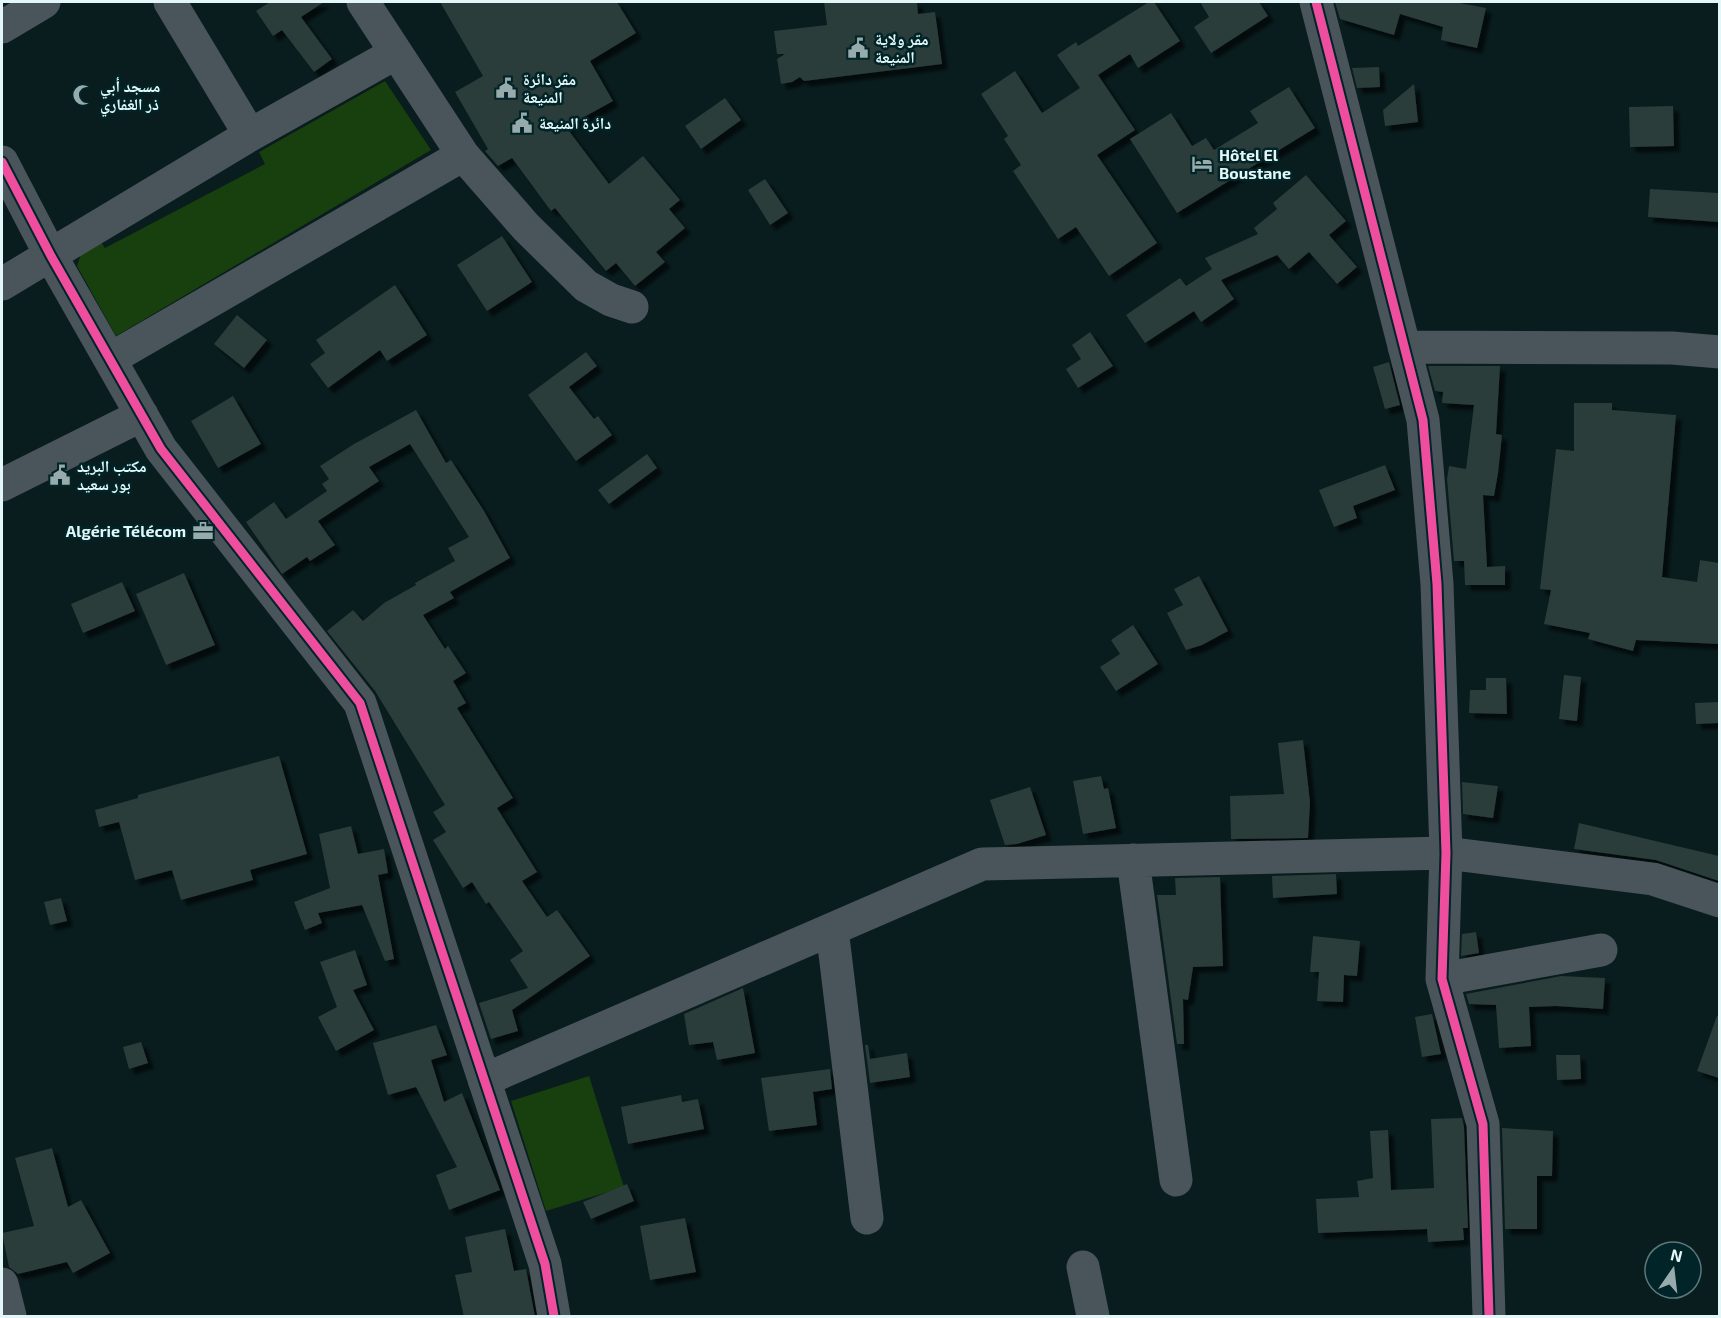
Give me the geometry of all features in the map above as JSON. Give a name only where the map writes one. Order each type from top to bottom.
[{"type":"street","points":[[2,27],[44,2]]},
{"type":"street","points":[[170,2],[250,135]]},
{"type":"street","points":[[1316,2],[1423,420],[1436,572],[1446,853],[1442,979],[1483,1124],[1488,1317]]},
{"type":"street","points":[[367,5],[463,155],[526,227],[586,286],[611,300],[632,307]]},
{"type":"street","points":[[2,284],[250,135],[396,53]]},
{"type":"street","points":[[110,359],[463,155]]},
{"type":"street","points":[[2,162],[51,256],[161,449],[360,703],[545,1264],[555,1317]]},
{"type":"street","points":[[1404,347],[1672,348],[1719,352]]},
{"type":"street","points":[[2,486],[142,415]]},
{"type":"street","points":[[484,1080],[982,864],[1446,853],[1653,879],[1719,901]]},
{"type":"street","points":[[1133,860],[1176,1180]]},
{"type":"street","points":[[832,929],[867,1218]]},
{"type":"street","points":[[1442,979],[1601,950]]},
{"type":"street","points":[[1083,1267],[1092,1317]]},
{"type":"street","points":[[2,1284],[10,1317]]},
{"type":"green space","points":[[385,81],[431,150],[116,336],[77,266],[83,248],[96,235],[105,248],[265,164],[259,152]]},
{"type":"green space","points":[[589,1076],[624,1187],[546,1211],[511,1101]]},
{"type":"building","points":[[270,2],[324,2],[301,17],[332,59],[314,72],[282,30],[273,36],[256,11]]},
{"type":"building","points":[[440,2],[617,2],[636,33],[590,61],[613,101],[566,127],[609,184],[643,156],[680,200],[669,209],[685,228],[656,252],[665,262],[635,286],[616,263],[606,271],[555,208],[551,211],[512,158],[498,166],[485,151],[488,149],[455,92],[483,76]]},
{"type":"building","name":"مقر ولاية المنيعة","points":[[824,2],[917,2],[918,14],[935,12],[942,64],[804,81],[800,77],[792,82],[781,84],[777,59],[785,54],[777,54],[774,31],[827,25]]},
{"type":"building","points":[[1149,2],[1154,2],[1180,41],[1138,68],[1130,54],[1098,75],[1135,130],[1097,155],[1157,243],[1109,276],[1076,227],[1058,239],[1013,171],[1021,165],[1004,139],[1008,136],[981,94],[1015,71],[1042,113],[1080,88],[1057,55],[1076,42],[1078,46]]},
{"type":"building","points":[[1200,2],[1259,2],[1268,16],[1211,53],[1194,27],[1209,17]]},
{"type":"building","points":[[1335,2],[1454,2],[1486,8],[1477,48],[1441,40],[1443,27],[1400,14],[1394,35],[1340,19]]},
{"type":"building","points":[[1379,67],[1380,87],[1357,88],[1352,68]]},
{"type":"building","points":[[1414,84],[1418,122],[1385,126],[1383,110]]},
{"type":"building","name":"Hôtel El Boustane","points":[[1289,87],[1315,128],[1177,213],[1130,139],[1171,113],[1192,146],[1206,138],[1214,150],[1258,123],[1250,111]]},
{"type":"building","points":[[725,98],[741,120],[701,149],[685,126]]},
{"type":"building","points":[[1673,106],[1674,146],[1630,147],[1629,107]]},
{"type":"building","points":[[1306,175],[1346,221],[1329,235],[1357,267],[1337,284],[1309,252],[1289,269],[1277,255],[1221,280],[1234,299],[1201,322],[1194,311],[1145,343],[1126,315],[1180,278],[1186,286],[1212,269],[1205,258],[1258,234],[1254,228],[1277,209],[1273,203]]},
{"type":"building","points":[[765,179],[788,213],[770,225],[748,190]]},
{"type":"building","points":[[1650,189],[1719,193],[1719,222],[1648,217]]},
{"type":"building","points":[[502,236],[532,282],[487,311],[457,265]]},
{"type":"building","points":[[395,285],[427,335],[387,361],[380,350],[328,388],[310,364],[325,353],[316,340]]},
{"type":"building","points":[[237,315],[267,340],[244,368],[214,344]]},
{"type":"building","points":[[1090,332],[1113,366],[1078,388],[1066,369],[1081,359],[1072,345]]},
{"type":"building","points":[[586,352],[597,366],[569,387],[594,419],[598,416],[612,435],[576,461],[528,395]]},
{"type":"building","points":[[1389,362],[1400,405],[1385,409],[1373,367]]},
{"type":"building","points":[[1428,366],[1500,366],[1496,434],[1502,435],[1498,473],[1494,496],[1483,495],[1487,567],[1505,566],[1505,585],[1465,585],[1464,561],[1454,561],[1447,479],[1449,466],[1466,469],[1474,405],[1442,403],[1443,392],[1435,391]]},
{"type":"building","points":[[233,396],[261,444],[218,468],[191,421]]},
{"type":"building","points":[[1574,403],[1612,403],[1612,410],[1676,415],[1662,577],[1697,582],[1700,560],[1719,563],[1719,644],[1636,640],[1633,651],[1588,639],[1590,633],[1544,624],[1551,590],[1540,589],[1556,449],[1574,451]]},
{"type":"building","points":[[416,410],[446,463],[451,460],[484,511],[510,558],[450,592],[454,598],[423,615],[445,649],[448,646],[466,673],[453,681],[466,703],[457,708],[513,798],[497,808],[537,872],[522,881],[547,917],[557,910],[590,956],[512,1010],[518,1031],[491,1039],[479,1003],[528,988],[510,960],[523,951],[489,902],[486,904],[472,882],[463,888],[433,840],[446,832],[433,812],[445,805],[375,691],[327,631],[353,610],[363,621],[384,603],[455,561],[448,548],[469,537],[410,444],[369,467],[379,481],[318,521],[335,545],[310,561],[307,557],[282,574],[246,522],[274,502],[286,519],[327,491],[322,484],[329,479],[320,466],[354,444]]},
{"type":"building","points":[[647,454],[657,468],[609,504],[598,490]]},
{"type":"building","points":[[1385,465],[1395,490],[1353,506],[1357,518],[1334,527],[1319,490]]},
{"type":"building","points":[[184,573],[215,645],[166,665],[136,594]]},
{"type":"building","points":[[1199,576],[1228,631],[1202,645],[1186,650],[1167,613],[1183,605],[1174,589]]},
{"type":"building","points":[[122,582],[135,611],[83,633],[71,604]]},
{"type":"building","points":[[1133,625],[1158,664],[1116,691],[1100,667],[1120,654],[1111,640]]},
{"type":"building","points":[[1564,675],[1581,677],[1577,721],[1559,719]]},
{"type":"building","points":[[1486,678],[1506,678],[1507,714],[1469,713],[1470,690],[1486,690]]},
{"type":"building","points":[[1719,702],[1719,723],[1696,724],[1695,703]]},
{"type":"building","points":[[1303,740],[1310,802],[1308,838],[1231,839],[1230,796],[1284,794],[1278,743]]},
{"type":"building","points":[[279,756],[307,854],[250,870],[253,880],[181,900],[172,870],[135,880],[119,822],[99,827],[95,810],[138,798],[138,795]]},
{"type":"building","points":[[1101,776],[1104,789],[1108,788],[1116,828],[1083,834],[1073,781]]},
{"type":"building","points":[[1462,782],[1498,786],[1493,818],[1463,814]]},
{"type":"building","points":[[1030,787],[1046,835],[1017,844],[1005,845],[990,800]]},
{"type":"building","points":[[1579,823],[1719,856],[1719,881],[1656,860],[1574,849]]},
{"type":"building","points":[[351,826],[358,854],[384,849],[388,873],[378,875],[394,959],[385,961],[362,905],[318,913],[322,923],[305,930],[294,902],[330,888],[319,834]]},
{"type":"building","points":[[1336,874],[1337,894],[1273,898],[1272,876]]},
{"type":"building","points":[[1220,877],[1223,966],[1193,967],[1188,1000],[1183,999],[1184,1044],[1177,1044],[1157,895],[1176,895],[1175,878]]},
{"type":"building","points":[[61,898],[67,921],[50,925],[44,902]]},
{"type":"building","points":[[1476,932],[1479,953],[1461,956],[1462,934]]},
{"type":"building","points":[[1313,936],[1360,941],[1357,976],[1344,975],[1343,1002],[1317,1001],[1319,972],[1310,972]]},
{"type":"building","points":[[355,950],[367,985],[353,990],[374,1030],[336,1051],[318,1017],[337,1007],[320,962]]},
{"type":"building","points":[[1561,976],[1605,978],[1603,1009],[1529,1007],[1531,1046],[1499,1048],[1496,1005],[1469,1004],[1466,994]]},
{"type":"building","points":[[743,988],[755,1053],[717,1060],[713,1042],[689,1045],[684,1014]]},
{"type":"building","points":[[1432,1014],[1441,1054],[1422,1057],[1415,1017]]},
{"type":"building","points":[[1717,1016],[1719,1016],[1719,1078],[1697,1071]]},
{"type":"building","points":[[436,1025],[447,1055],[431,1060],[444,1102],[462,1093],[500,1190],[449,1210],[436,1175],[457,1167],[416,1087],[388,1095],[373,1043]]},
{"type":"building","points":[[141,1042],[148,1063],[129,1069],[123,1047]]},
{"type":"building","points":[[865,1045],[868,1045],[870,1059],[907,1053],[910,1077],[870,1083]]},
{"type":"building","points":[[1556,1055],[1580,1055],[1581,1079],[1557,1080]]},
{"type":"building","points":[[830,1069],[832,1089],[813,1092],[817,1125],[769,1131],[761,1078]]},
{"type":"building","points":[[681,1095],[682,1102],[698,1099],[704,1129],[628,1144],[621,1107]]},
{"type":"building","points":[[1462,1118],[1468,1228],[1463,1228],[1464,1240],[1428,1242],[1427,1229],[1318,1233],[1316,1199],[1359,1197],[1357,1181],[1373,1178],[1370,1131],[1388,1130],[1391,1190],[1434,1188],[1431,1119]]},
{"type":"building","points":[[1502,1128],[1553,1131],[1552,1176],[1537,1176],[1537,1229],[1505,1229]]},
{"type":"building","points":[[52,1148],[68,1207],[81,1200],[110,1253],[73,1273],[67,1262],[18,1274],[9,1267],[2,1233],[34,1226],[15,1158]]},
{"type":"building","points":[[627,1184],[634,1201],[591,1219],[583,1202]]},
{"type":"building","points":[[685,1218],[696,1272],[650,1280],[640,1226]]},
{"type":"building","points":[[505,1229],[514,1271],[526,1269],[535,1317],[464,1317],[455,1275],[472,1272],[465,1237]]},
{"type":"cycle path","points":[[1316,2],[1423,420],[1437,584],[1446,853],[1442,979],[1483,1124],[1489,1316]]},
{"type":"cycle path","points":[[2,162],[51,256],[161,449],[360,703],[545,1264],[554,1316]]},
{"type":"place","name":"مقر ولاية المنيعة","points":[[858,48]]},
{"type":"place","name":"مقر دائرة المنيعة","points":[[506,88]]},
{"type":"place","name":"مسجد أبي ذر الغفاري","points":[[83,95]]},
{"type":"place","name":"دائرة المنيعة","points":[[522,123]]},
{"type":"place","name":"Hôtel El Boustane","points":[[1202,164]]},
{"type":"place","name":"مكتب البريد بور سعيد","points":[[60,475]]},
{"type":"place","name":"Algérie Télécom","points":[[203,531]]}]
